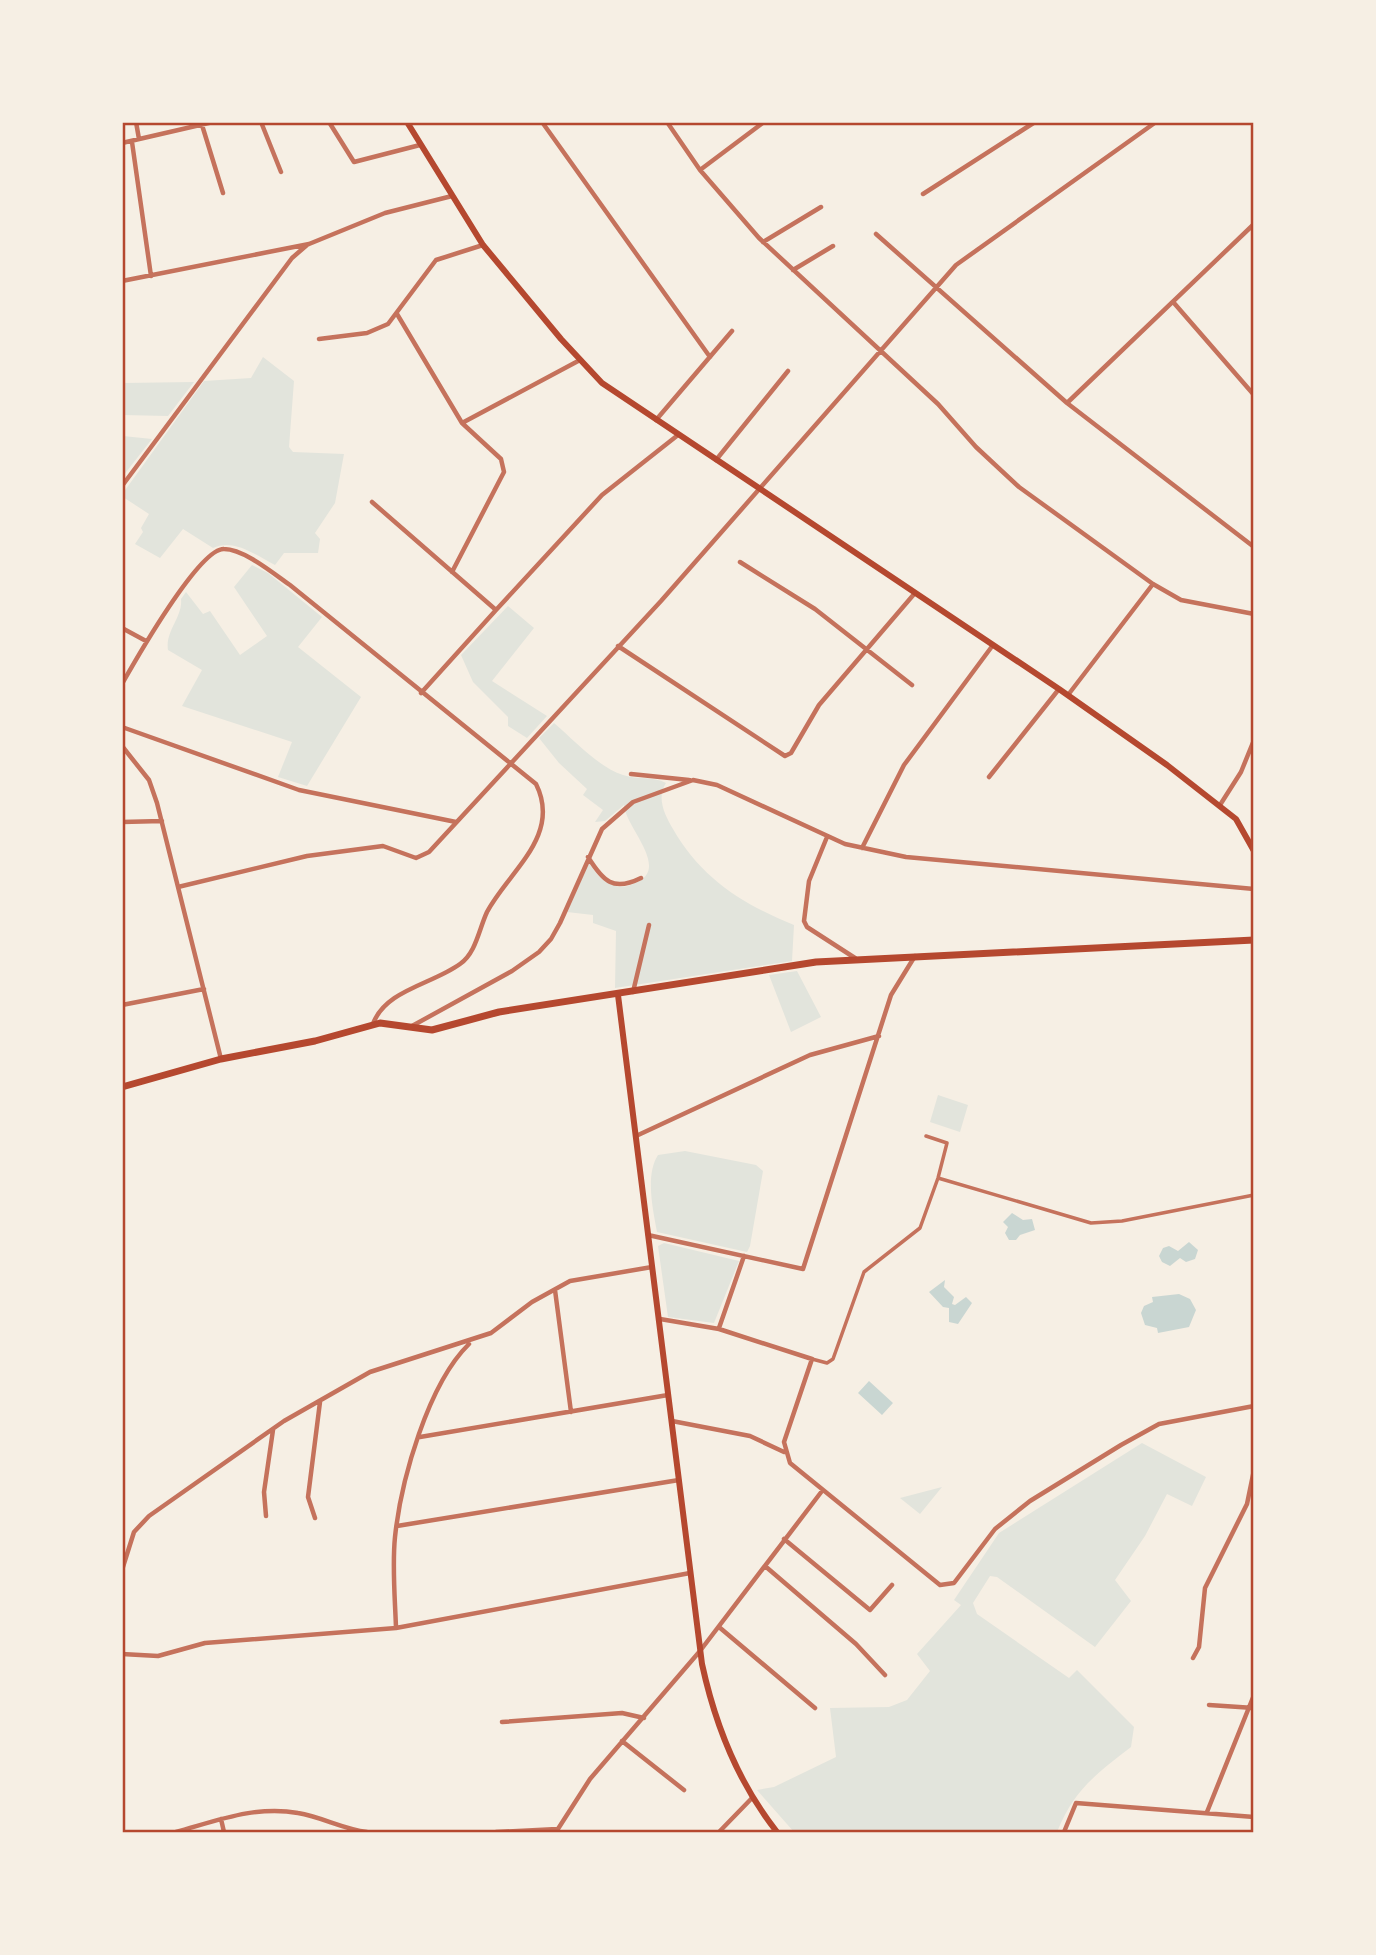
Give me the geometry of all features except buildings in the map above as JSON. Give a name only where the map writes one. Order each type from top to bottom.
[{"type":"main road","points":[[407,122],[483,245],[601,383],[1068,695],[1220,806],[1240,824],[1254,851]]},
{"type":"main road","points":[[122,1087],[220,1059],[315,1041],[373,1024],[389,1022],[432,1030],[499,1012],[855,958],[1254,940]]},
{"type":"main road","points":[[618,995],[700,1651],[718,1721],[752,1798],[778,1832]]},
{"type":"street","points":[[136,122],[139,139]]},
{"type":"street","points":[[122,144],[214,122]]},
{"type":"street","points":[[261,122],[281,172]]},
{"type":"street","points":[[329,122],[354,162],[420,145]]},
{"type":"street","points":[[542,122],[710,357]]},
{"type":"street","points":[[667,122],[700,170],[763,242],[882,351],[1019,487],[1153,584],[1181,600],[1254,614]]},
{"type":"street","points":[[700,170],[764,122]]},
{"type":"street","points":[[923,194],[1035,122]]},
{"type":"street","points":[[178,887],[307,856],[383,846],[415,858],[422,856],[761,490],[967,255],[1156,122]]},
{"type":"street","points":[[202,125],[223,193]]},
{"type":"street","points":[[132,142],[151,276]]},
{"type":"street","points":[[123,281],[309,244],[385,213],[452,196]]},
{"type":"street","points":[[763,242],[821,207]]},
{"type":"street","points":[[1067,403],[1254,224]]},
{"type":"street","points":[[876,234],[1067,403],[1254,547]]},
{"type":"street","points":[[122,486],[292,258],[309,244]]},
{"type":"street","points":[[319,339],[378,331],[397,314],[436,260],[483,245]]},
{"type":"street","points":[[793,270],[832,246]]},
{"type":"street","points":[[1174,303],[1254,395]]},
{"type":"street","points":[[397,314],[462,423],[501,459],[505,472],[452,572]]},
{"type":"street","points":[[656,420],[732,331]]},
{"type":"street","points":[[462,423],[580,360]]},
{"type":"street","points":[[716,460],[788,371]]},
{"type":"street","points":[[421,692],[604,493],[678,435]]},
{"type":"street","points":[[372,502],[496,610]]},
{"type":"street","points":[[122,684],[146,641],[178,595],[215,552],[229,549],[258,563],[315,605],[536,784],[541,820],[533,850],[496,896],[467,958],[383,1008],[373,1024]]},
{"type":"street","points":[[740,562],[815,609],[912,685]]},
{"type":"street","points":[[1068,695],[1153,584]]},
{"type":"street","points":[[618,646],[785,756],[791,753],[819,705],[915,593]]},
{"type":"street","points":[[122,628],[146,641]]},
{"type":"street","points":[[862,848],[904,765],[993,645]]},
{"type":"street","points":[[989,777],[1059,689]]},
{"type":"street","points":[[122,727],[299,790],[456,822]]},
{"type":"street","points":[[1220,806],[1241,772],[1254,740]]},
{"type":"street","points":[[122,746],[149,780],[162,821],[220,1059]]},
{"type":"street","points":[[631,775],[693,780],[717,785],[827,837],[906,857],[1254,889]]},
{"type":"street","points":[[412,1026],[512,971],[539,952],[560,923],[587,856],[602,829],[617,813],[652,792],[693,780]]},
{"type":"street","points":[[122,822],[162,821]]},
{"type":"street","points":[[827,837],[809,881],[804,921],[807,927],[855,958]]},
{"type":"street","points":[[587,856],[600,874],[614,885],[624,886],[640,878]]},
{"type":"street","points":[[633,992],[649,925]]},
{"type":"street","points":[[648,1235],[803,1269],[891,995],[913,964],[915,956]]},
{"type":"street","points":[[122,1005],[204,989]]},
{"type":"street","points":[[636,1136],[810,1055],[879,1036]]},
{"type":"street","points":[[660,1319],[719,1328],[827,1363],[832,1359],[864,1272],[920,1228],[947,1143],[926,1136]]},
{"type":"street","points":[[938,1178],[1091,1223],[1122,1221],[1254,1195]]},
{"type":"street","points":[[719,1328],[744,1256]]},
{"type":"street","points":[[122,1570],[134,1532],[149,1516],[274,1429],[370,1371],[472,1340],[505,1325],[532,1302],[570,1281],[652,1267]]},
{"type":"street","points":[[555,1290],[571,1412]]},
{"type":"street","points":[[396,1628],[397,1526],[419,1437],[439,1386],[454,1361],[472,1340]]},
{"type":"street","points":[[785,1453],[787,1427],[812,1359]]},
{"type":"street","points":[[419,1437],[668,1395]]},
{"type":"street","points":[[315,1518],[308,1497],[321,1401]]},
{"type":"street","points":[[671,1421],[750,1436],[785,1453],[795,1468],[822,1491],[940,1585],[954,1583],[995,1529],[1030,1501],[1121,1445],[1159,1424],[1254,1406]]},
{"type":"street","points":[[266,1516],[264,1492],[274,1429]]},
{"type":"street","points":[[1193,1658],[1199,1647],[1205,1588],[1238,1526],[1247,1504],[1254,1470]]},
{"type":"street","points":[[397,1526],[679,1480]]},
{"type":"street","points":[[496,1832],[557,1831],[575,1799],[700,1651],[822,1491]]},
{"type":"street","points":[[784,1539],[870,1610],[892,1585]]},
{"type":"street","points":[[765,1566],[856,1644],[885,1675]]},
{"type":"street","points":[[122,1654],[158,1656],[205,1643],[396,1628],[690,1573]]},
{"type":"street","points":[[719,1627],[815,1708]]},
{"type":"street","points":[[1207,1812],[1254,1695]]},
{"type":"street","points":[[1209,1704],[1251,1708]]},
{"type":"street","points":[[502,1722],[622,1713],[644,1718]]},
{"type":"street","points":[[622,1741],[684,1790]]},
{"type":"street","points":[[719,1832],[752,1798]]},
{"type":"street","points":[[1064,1832],[1076,1804],[1254,1817]]},
{"type":"street","points":[[176,1832],[245,1813],[285,1812],[367,1832]]},
{"type":"street","points":[[221,1819],[225,1832]]},
{"type":"shaded area","points":[[263,357],[294,381],[289,447],[293,452],[344,454],[335,503],[315,533],[320,539],[318,553],[284,553],[275,565],[237,546],[221,545],[213,548],[183,529],[160,558],[135,544],[143,532],[141,528],[149,514],[123,497],[123,493],[204,381],[251,378]]},
{"type":"shaded area","points":[[194,382],[168,416],[123,415],[123,383]]},
{"type":"shaded area","points":[[122,436],[152,439],[123,476]]},
{"type":"shaded area","points":[[252,565],[268,573],[322,617],[298,647],[361,697],[307,786],[278,777],[292,742],[182,706],[202,670],[168,650],[169,637],[181,606],[181,599],[186,592],[203,614],[210,611],[240,655],[267,636],[234,587]]},
{"type":"shaded area","points":[[508,606],[534,628],[492,681],[547,716],[527,738],[508,726],[508,717],[473,682],[461,655]]},
{"type":"shaded area","points":[[554,723],[595,760],[614,771],[666,783],[662,795],[665,812],[673,829],[696,862],[724,888],[757,908],[794,925],[792,961],[615,988],[616,931],[593,923],[593,915],[567,912],[589,863],[605,881],[623,887],[639,881],[647,874],[647,856],[624,805],[605,821],[595,822],[603,810],[583,795],[587,789],[559,763],[539,738]]},
{"type":"shaded area","points":[[797,971],[821,1017],[791,1032],[769,975]]},
{"type":"shaded area","points":[[938,1095],[968,1105],[960,1132],[930,1122]]},
{"type":"shaded area","points":[[685,1151],[756,1165],[763,1171],[747,1252],[657,1232],[651,1193],[654,1163],[658,1155]]},
{"type":"shaded area","points":[[1012,1213],[1023,1220],[1032,1219],[1035,1230],[1020,1235],[1016,1240],[1009,1240],[1005,1233],[1008,1227],[1003,1222]]},
{"type":"shaded area","points":[[1189,1242],[1198,1250],[1195,1259],[1186,1262],[1180,1258],[1170,1266],[1162,1262],[1159,1256],[1163,1248],[1169,1246],[1178,1251]]},
{"type":"shaded area","points":[[664,1243],[739,1261],[714,1323],[668,1317],[658,1246]]},
{"type":"shaded area","points":[[945,1280],[944,1287],[954,1297],[952,1304],[955,1305],[966,1297],[972,1303],[958,1324],[949,1322],[949,1308],[943,1307],[929,1292]]},
{"type":"shaded area","points":[[1179,1294],[1190,1299],[1196,1310],[1189,1327],[1158,1333],[1157,1328],[1145,1325],[1141,1313],[1144,1306],[1153,1302],[1152,1297]]},
{"type":"shaded area","points":[[869,1381],[893,1403],[882,1415],[858,1393]]},
{"type":"shaded area","points":[[1142,1443],[1206,1477],[1192,1506],[1167,1494],[1145,1536],[1115,1580],[1131,1601],[1095,1647],[997,1577],[990,1576],[973,1603],[977,1614],[1069,1678],[1077,1670],[1134,1727],[1131,1747],[1078,1794],[1057,1832],[794,1832],[757,1790],[774,1787],[836,1757],[830,1708],[889,1707],[907,1700],[930,1671],[917,1654],[961,1605],[954,1600],[999,1533]]},
{"type":"shaded area","points":[[942,1487],[920,1514],[900,1498]]}]
